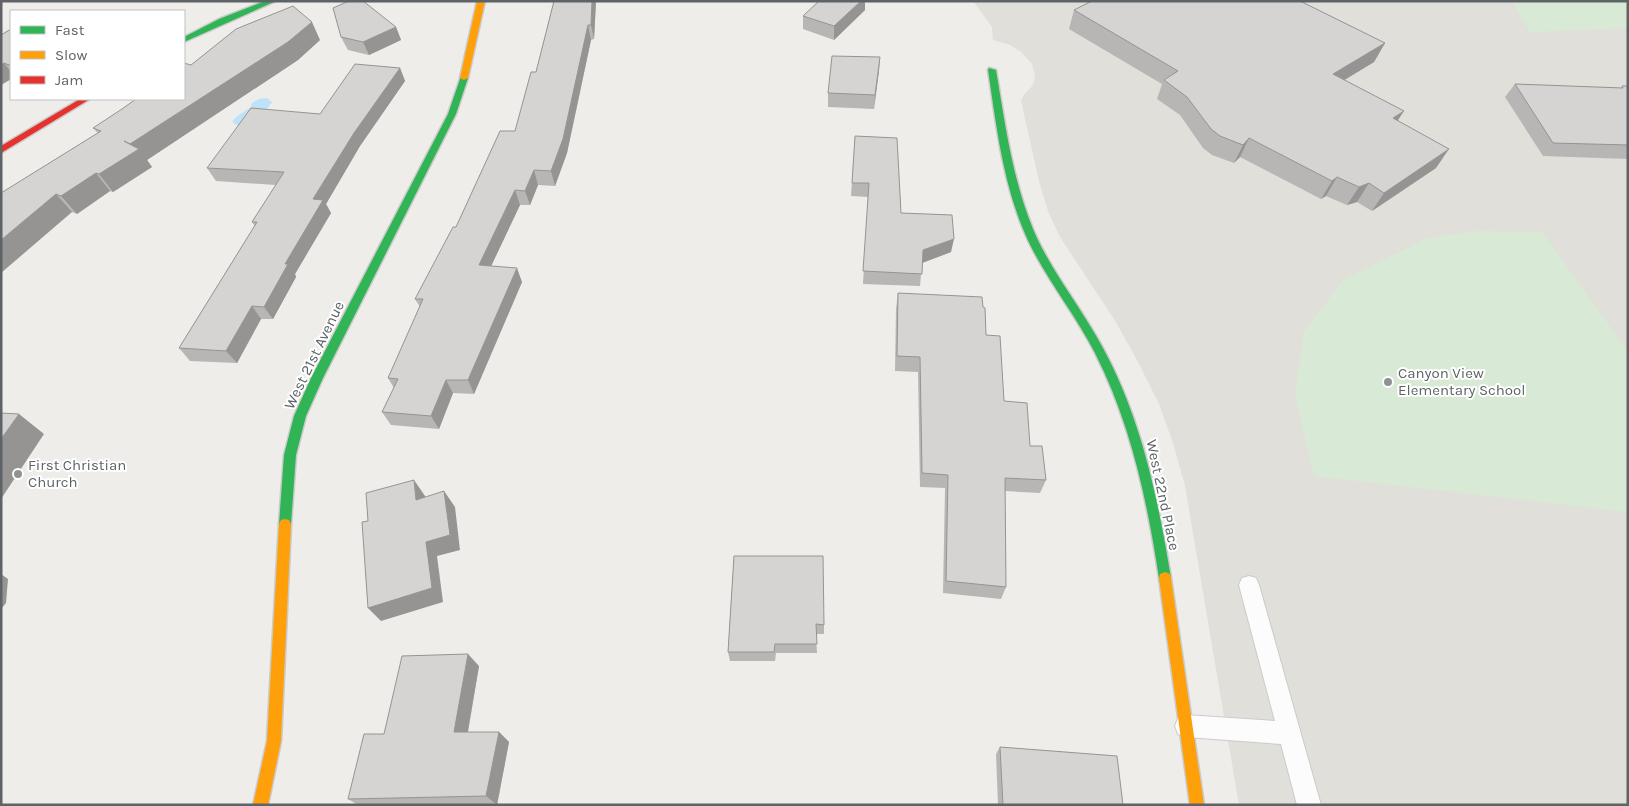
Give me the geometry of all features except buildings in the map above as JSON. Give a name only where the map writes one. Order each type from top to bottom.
[{"type":"street","points":[[185,40],[222,21],[272,1]]},
{"type":"street","name":"West 21st Avenue","points":[[260,805],[274,741],[286,498],[290,455],[300,416],[317,378],[452,114],[464,85],[481,1]]},
{"type":"street","name":"West 22nd Place","points":[[992,70],[1011,176],[1028,230],[1048,267],[1099,349],[1132,426],[1146,471],[1157,526],[1197,805]]},
{"type":"street","points":[[1,150],[84,100]]},
{"type":"lane","points":[[1249,585],[1309,805]]},
{"type":"lane","points":[[1186,726],[1289,733]]},
{"type":"shaded area","name":"Canyon View Elementary School","points":[[973,1],[1628,1],[1628,805],[1239,805],[1185,486],[1173,443],[1159,404],[1137,360],[1114,319],[1060,237],[1048,211],[1040,185],[1021,101],[1033,85],[1035,75],[1032,64],[1021,52],[1010,45],[993,40],[992,27]]},
{"type":"green space","points":[[1512,1],[1628,1],[1628,28],[1530,32]]},
{"type":"green space","points":[[1476,231],[1542,232],[1628,352],[1628,512],[1314,476],[1295,394],[1304,332],[1344,279],[1428,238]]},
{"type":"water","points":[[267,98],[272,102],[267,112],[240,127],[232,122],[251,107],[252,103],[259,99]]},
{"type":"traffic: fast","points":[[185,40],[222,21],[272,1]]},
{"type":"traffic: fast","points":[[992,70],[1005,151],[1021,210],[1035,245],[1099,350],[1124,404],[1134,433],[1149,490],[1165,578]]},
{"type":"traffic: fast","points":[[285,524],[290,455],[300,416],[317,378],[452,114],[464,78]]},
{"type":"traffic: slow","points":[[464,78],[481,1]]},
{"type":"traffic: slow","points":[[260,805],[274,741],[285,524]]},
{"type":"traffic: slow","points":[[1165,578],[1197,805]]},
{"type":"traffic: jam","points":[[1,150],[84,100]]},
{"type":"place","name":"Canyon View Elementary School","points":[[1388,382]]},
{"type":"place","name":"First Christian Church","points":[[18,474]]}]
